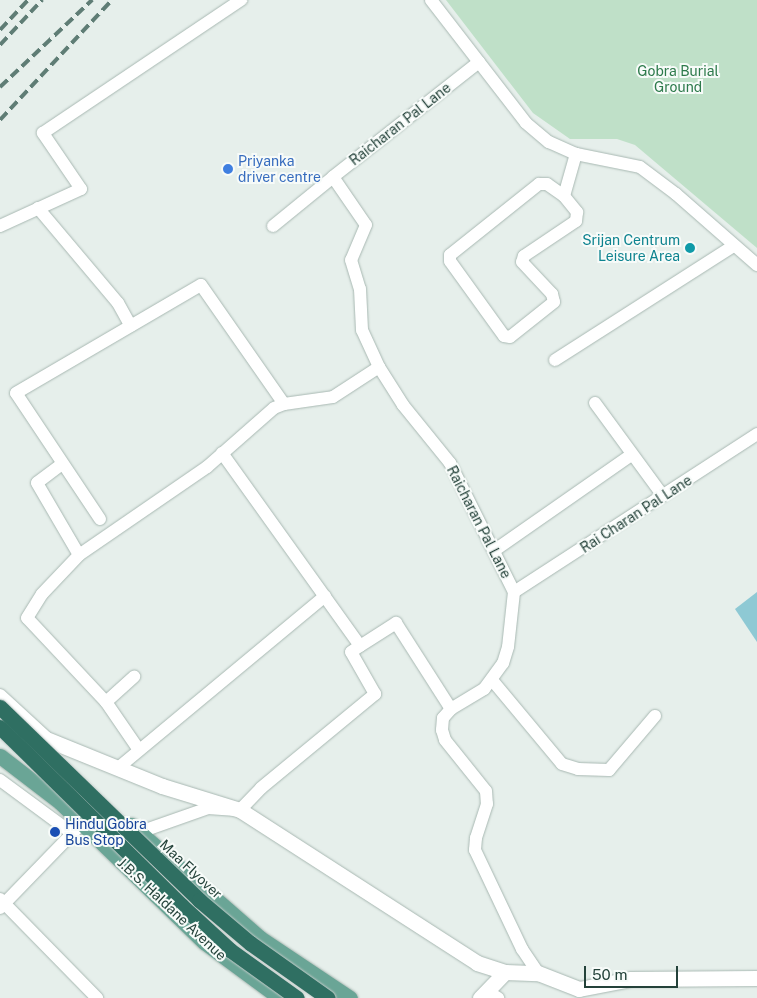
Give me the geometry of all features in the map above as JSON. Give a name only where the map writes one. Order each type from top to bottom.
[{"type":"highway","name":"Maa Flyover","points":[[0,707],[199,900],[250,943],[328,998]]},
{"type":"highway","points":[[0,729],[181,906],[230,950],[297,998]]},
{"type":"main road","points":[[0,729],[104,802],[260,938],[350,998]]},
{"type":"main road","name":"J.B.S. Haldane Avenue","points":[[0,756],[77,828],[116,857],[204,942],[280,998]]},
{"type":"street","points":[[0,226],[82,189],[43,133],[242,0]]},
{"type":"street","points":[[431,0],[526,123],[550,142],[576,154],[640,167],[676,194],[733,246],[757,265]]},
{"type":"street","name":"Raicharan Pal Lane","points":[[451,709],[484,689],[503,664],[508,647],[514,592],[495,550],[450,463],[403,405],[379,367],[362,330],[360,289],[351,260],[366,225],[333,177],[480,62]]},
{"type":"street","points":[[564,196],[576,154]]},
{"type":"street","points":[[273,226],[333,177]]},
{"type":"street","points":[[539,184],[546,184],[564,196],[577,212],[576,221],[524,256],[522,262],[552,294],[554,302],[510,337],[504,336],[450,261],[450,255],[539,184]]},
{"type":"street","points":[[38,208],[118,303],[131,326]]},
{"type":"street","points":[[555,360],[733,246]]},
{"type":"street","points":[[100,519],[16,393],[201,285],[284,404]]},
{"type":"street","points":[[139,750],[106,702],[27,618],[42,594],[79,555],[146,511],[222,453],[274,408],[284,404],[333,397],[379,367]]},
{"type":"street","points":[[595,403],[631,455],[663,496]]},
{"type":"street","name":"Rai Charan Pal Lane","points":[[514,592],[757,434]]},
{"type":"street","points":[[222,453],[360,646]]},
{"type":"street","points":[[495,550],[631,455]]},
{"type":"street","points":[[62,464],[37,483],[79,555]]},
{"type":"street","points":[[118,768],[325,596]]},
{"type":"street","points":[[116,857],[140,832],[208,808],[240,810],[261,788],[375,694],[351,652],[396,623],[451,709],[443,718],[445,740],[486,791],[488,804],[476,838],[475,850],[522,949],[538,973]]},
{"type":"street","points":[[106,702],[134,677]]},
{"type":"street","points":[[492,680],[562,764],[578,770],[609,770],[655,716]]},
{"type":"street","points":[[0,695],[26,715],[50,740]]},
{"type":"street","points":[[0,721],[118,768],[240,810],[477,963],[505,972],[538,973],[579,989],[631,979],[757,978]]},
{"type":"street","points":[[0,780],[77,828]]},
{"type":"street","points":[[97,998],[2,903],[104,802]]},
{"type":"street","points":[[489,996],[505,972]]},
{"type":"green space","name":"Gobra Burial Ground","points":[[446,0],[757,0],[757,248],[635,145],[617,139],[570,139],[533,113]]},
{"type":"water","points":[[757,592],[757,642],[735,609]]},
{"type":"railway","points":[[0,30],[28,0]]},
{"type":"railway","points":[[0,45],[42,0]]},
{"type":"railway","points":[[0,87],[92,0]]},
{"type":"railway","points":[[0,120],[112,0]]},
{"type":"place","name":"Priyanka driver centre","points":[[228,169]]},
{"type":"place","name":"Srijan Centrum Leisure Area","points":[[690,248]]},
{"type":"place","name":"Hindu Gobra Bus Stop","points":[[55,832]]}]
